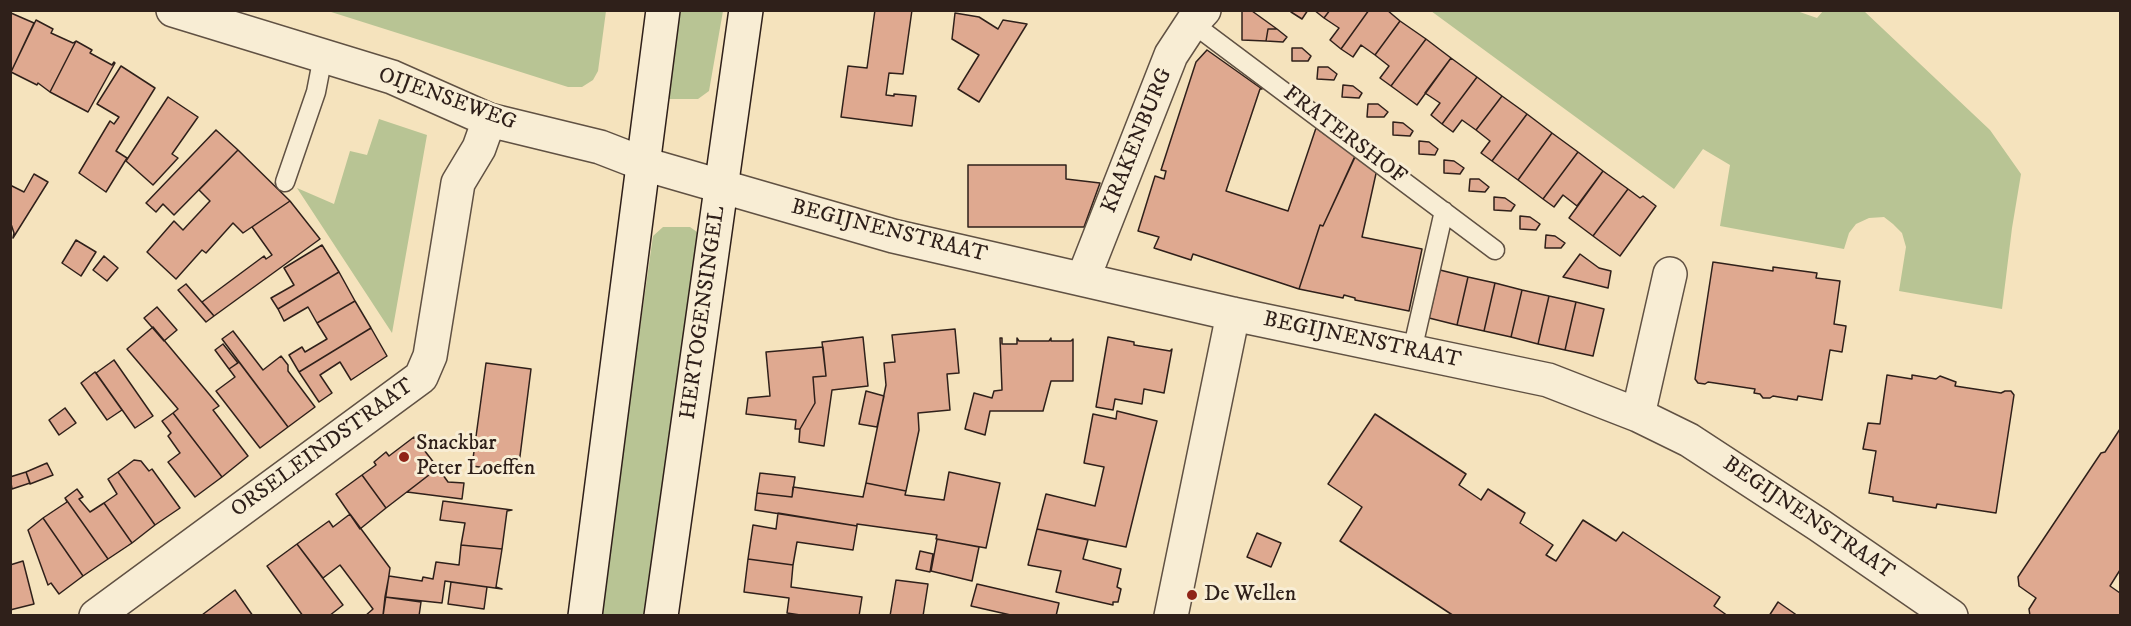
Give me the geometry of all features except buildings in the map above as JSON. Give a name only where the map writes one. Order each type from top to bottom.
[{"type":"street","name":"OIJENSEWEG","points":[[173,10],[392,77],[489,120],[600,147],[722,188]]},
{"type":"street","points":[[585,615],[645,164],[663,10]]},
{"type":"street","name":"HERTOGENSINGEL","points":[[661,615],[746,10]]},
{"type":"street","name":"KRAKENBURG","points":[[1083,279],[1172,55],[1198,16]]},
{"type":"street","name":"ORSELEINDSTRAAT","points":[[96,615],[421,377],[430,356],[458,183],[478,148],[489,120]]},
{"type":"street","name":"BEGIJNENSTRAAT","points":[[722,188],[893,236],[1233,314],[1548,380],[1638,415],[1689,440],[1951,615]]},
{"type":"street","points":[[1638,415],[1670,273]]},
{"type":"street","points":[[1171,615],[1233,314]]},
{"type":"lane","name":"FRATERSHOF","points":[[1198,16],[1444,212],[1496,250]]},
{"type":"lane","points":[[285,182],[316,92],[323,56]]},
{"type":"lane","points":[[1412,351],[1444,212]]},
{"type":"green space","points":[[606,10],[598,71],[593,80],[582,87],[568,87],[328,11]]},
{"type":"green space","points":[[1794,10],[1817,18],[1823,11],[1864,11],[1990,130],[2021,174],[2002,309],[1899,291],[1906,247],[1902,233],[1884,217],[1869,218],[1856,224],[1849,233],[1844,249],[1720,226],[1730,165],[1703,149],[1674,189],[1431,11]]},
{"type":"green space","points":[[677,11],[723,11],[709,91],[698,99],[664,99]]},
{"type":"green space","points":[[379,119],[427,135],[392,333],[297,188],[334,204],[350,151],[367,155]]},
{"type":"green space","points":[[663,227],[690,227],[704,237],[647,615],[599,616],[653,236]]},
{"type":"place","name":"Snackbar Peter Loeffen","points":[[404,457]]},
{"type":"place","name":"De Wellen","points":[[1192,595]]}]
